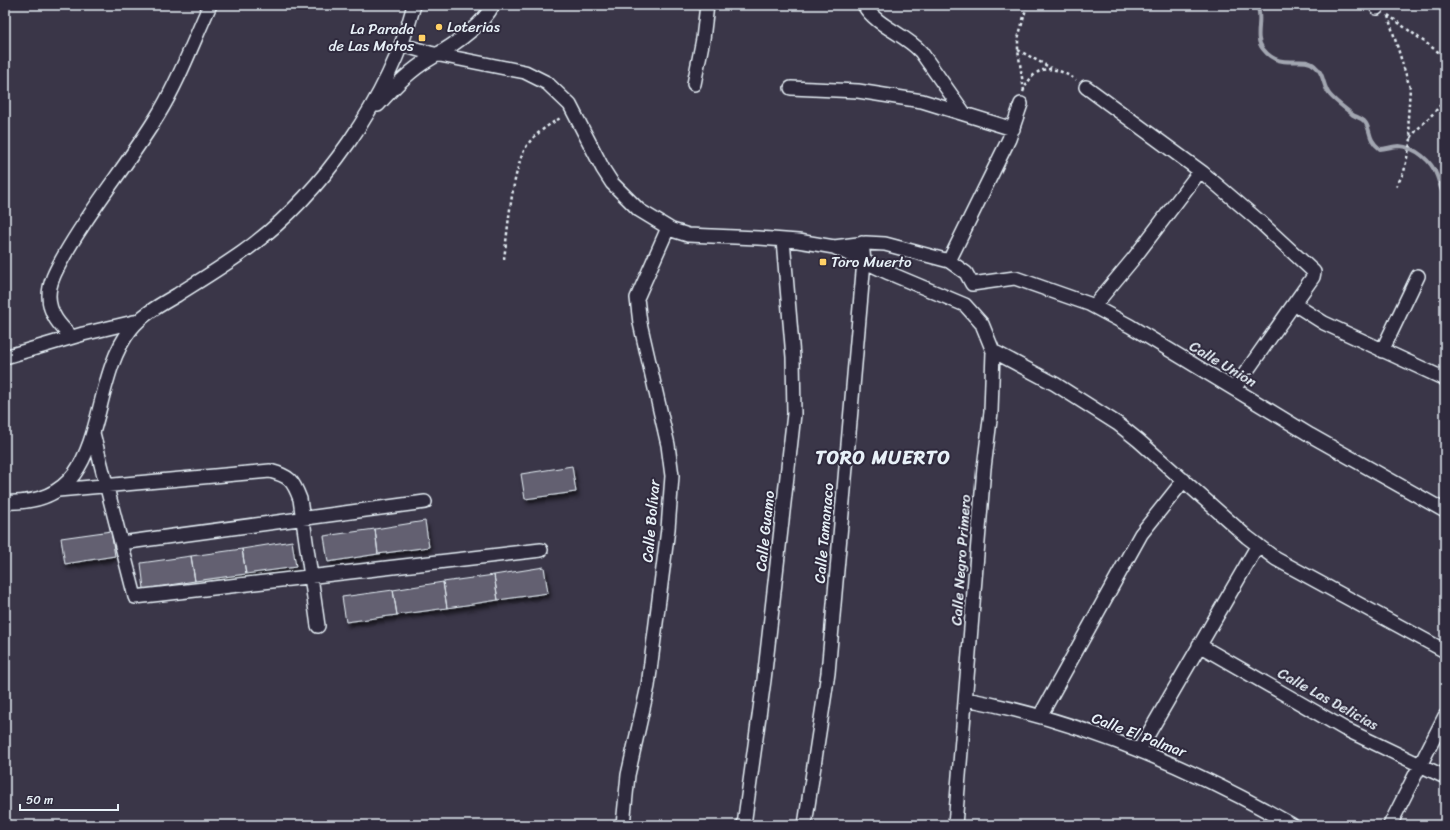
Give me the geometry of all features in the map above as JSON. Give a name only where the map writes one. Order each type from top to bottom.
[{"type":"street","points":[[72,337],[56,320],[51,310],[49,296],[54,276],[88,217],[158,114],[210,5]]},
{"type":"street","points":[[58,490],[79,469],[115,357],[122,342],[138,321],[157,306],[242,252],[275,225],[320,179],[353,134],[376,99],[402,45],[414,5]]},
{"type":"street","points":[[353,134],[399,84],[428,60],[439,55],[475,26],[493,5]]},
{"type":"street","points":[[694,84],[704,39],[707,5]]},
{"type":"street","points":[[864,5],[871,14],[915,44],[964,113]]},
{"type":"street","points":[[402,45],[439,55],[525,72],[548,83],[572,110],[612,183],[639,210],[668,228],[688,235],[783,240],[834,247],[862,244],[884,244],[949,261],[966,274],[972,284],[965,305],[834,247]]},
{"type":"street","points":[[1086,87],[1200,171],[1252,215],[1314,272],[1313,277],[1234,389]]},
{"type":"street","points":[[791,88],[871,92],[922,101],[1013,129]]},
{"type":"street","points":[[949,261],[986,188],[1013,129],[1021,104]]},
{"type":"street","points":[[1094,306],[1134,258],[1200,171]]},
{"type":"street","name":"Calle Bolívar","points":[[623,825],[628,775],[649,678],[668,529],[672,476],[668,446],[640,323],[637,298],[668,228]]},
{"type":"street","name":"Calle Guamo","points":[[744,825],[764,680],[794,414],[793,357],[783,240]]},
{"type":"street","name":"Calle Tamanaco","points":[[805,825],[828,672],[864,261],[862,244]]},
{"type":"street","points":[[1382,351],[1418,276]]},
{"type":"street","name":"Calle Unión","points":[[972,284],[1015,278],[1094,306],[1130,326],[1310,435],[1445,511]]},
{"type":"street","points":[[1294,304],[1324,323],[1445,379]]},
{"type":"street","name":"Calle Negro Primero","points":[[955,825],[984,468],[991,412],[993,351],[982,324],[965,305]]},
{"type":"street","points":[[5,357],[72,337],[138,321]]},
{"type":"street","points":[[993,351],[1055,384],[1118,424],[1258,545],[1294,570],[1445,651]]},
{"type":"street","points":[[92,432],[135,597],[541,550]]},
{"type":"street","points":[[5,502],[32,500],[58,490],[106,487],[270,471],[285,475],[295,484],[300,499],[318,626]]},
{"type":"street","points":[[1040,716],[1141,534],[1184,480]]},
{"type":"street","points":[[121,543],[303,520],[424,502]]},
{"type":"street","points":[[1139,750],[1258,545]]},
{"type":"street","name":"Calle Las Delicias","points":[[1199,645],[1346,729],[1445,777]]},
{"type":"street","name":"Calle El Palmar","points":[[966,699],[1040,716],[1139,750],[1174,764],[1292,825]]},
{"type":"street","points":[[1390,825],[1445,716]]},
{"type":"path","points":[[1024,91],[1018,50],[1018,39],[1027,5]]},
{"type":"path","points":[[1377,6],[1388,16],[1445,56]]},
{"type":"path","points":[[1388,16],[1410,88],[1408,118],[1411,138],[1404,172],[1396,189]]},
{"type":"path","points":[[1018,50],[1054,70],[1071,77],[1086,87]]},
{"type":"path","points":[[1021,104],[1024,91],[1033,75],[1039,71],[1054,70]]},
{"type":"path","points":[[1411,138],[1416,130],[1441,105],[1445,97]]},
{"type":"path","points":[[504,259],[517,170],[522,156],[534,138],[572,110]]},
{"type":"building","points":[[572,466],[576,492],[525,499],[521,474]]},
{"type":"building","points":[[425,521],[429,547],[378,554],[375,529]]},
{"type":"building","points":[[375,529],[378,554],[328,562],[324,536]]},
{"type":"building","points":[[111,531],[115,556],[65,564],[61,538]]},
{"type":"building","points":[[292,541],[296,567],[246,574],[242,549]]},
{"type":"building","points":[[242,549],[246,574],[195,581],[191,556]]},
{"type":"building","points":[[191,556],[195,581],[144,589],[141,563]]},
{"type":"building","points":[[544,567],[548,593],[498,600],[494,575]]},
{"type":"building","points":[[494,575],[498,600],[447,608],[443,582]]},
{"type":"building","points":[[443,582],[447,608],[397,615],[393,590]]},
{"type":"building","points":[[393,590],[397,615],[346,622],[342,597]]},
{"type":"waterway","points":[[1257,5],[1259,10],[1259,39],[1263,49],[1277,60],[1304,62],[1315,66],[1322,76],[1327,91],[1330,95],[1353,115],[1364,121],[1376,145],[1380,149],[1399,146],[1417,152],[1427,160],[1435,170],[1441,189],[1445,196]]},
{"type":"place","name":"Loterias","points":[[439,27]]},
{"type":"place","name":"La Parada de Las Motos","points":[[422,38]]},
{"type":"place","name":"Toro Muerto","points":[[823,262]]},
{"type":"district","name":"TORO MUERTO","points":[[883,457]]}]
